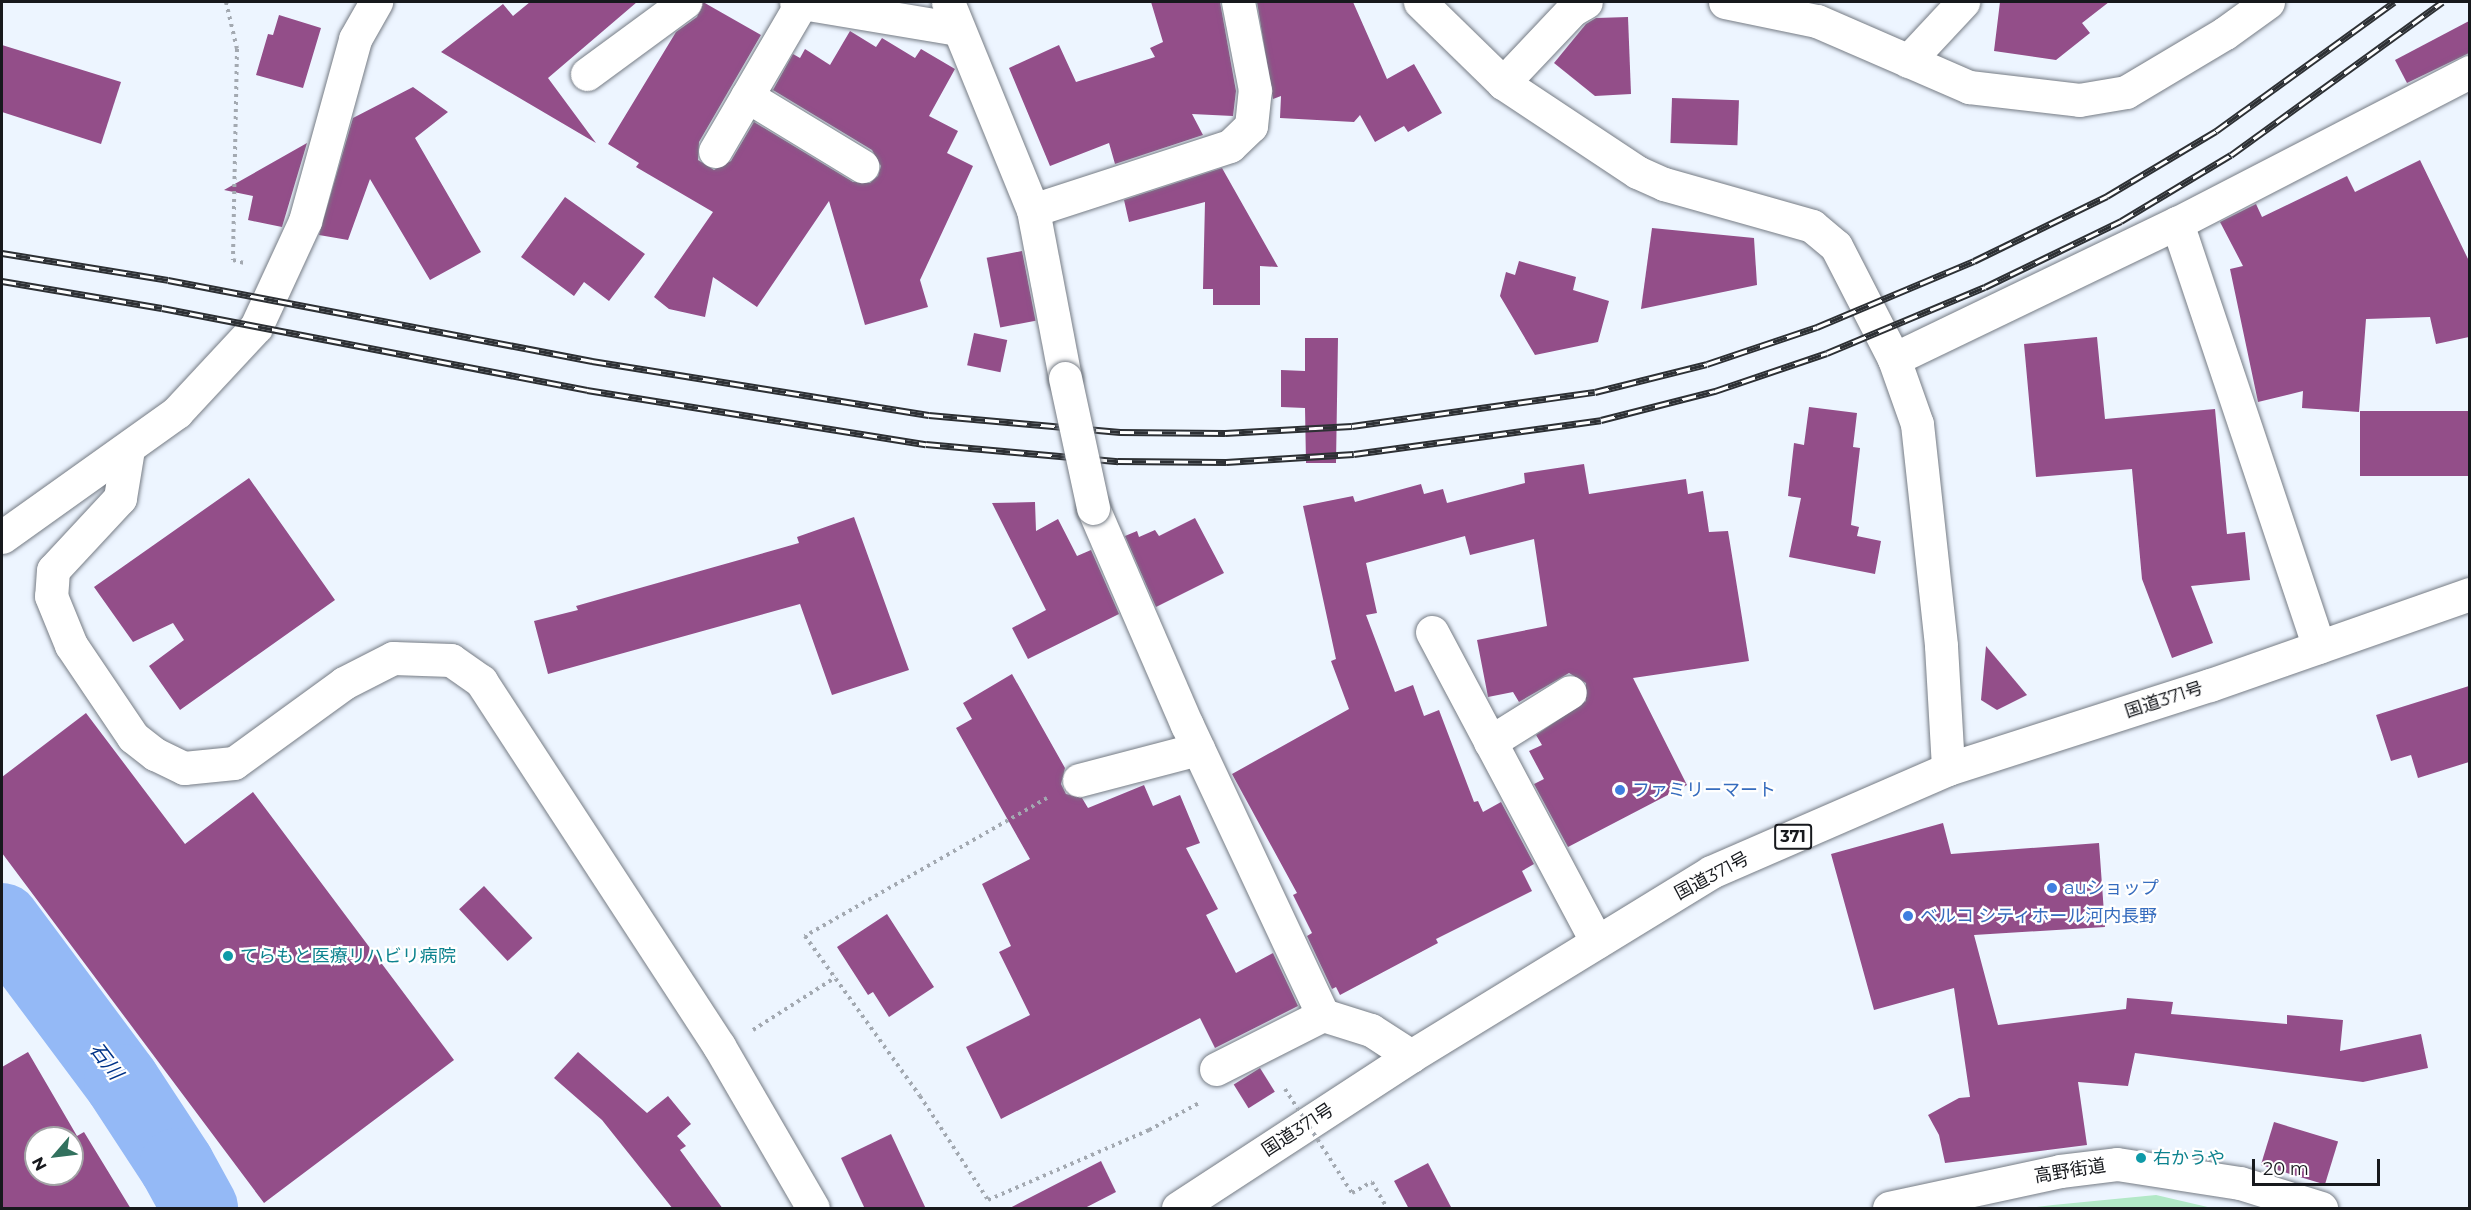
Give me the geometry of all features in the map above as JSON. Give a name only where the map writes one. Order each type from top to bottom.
[{"type":"main road","points":[[2,537],[177,412],[232,357],[256,327],[283,273],[322,166],[355,39],[376,2]]},
{"type":"main road","points":[[587,74],[685,2]]},
{"type":"main road","points":[[715,151],[799,2],[953,15],[1033,210],[1093,508],[1198,749],[1323,1015]]},
{"type":"main road","points":[[1033,210],[1230,146],[1251,126],[1255,90],[1238,2]]},
{"type":"main road","points":[[1419,2],[1503,83],[1655,180],[1812,226],[1836,246],[1894,359],[1917,424],[1941,646],[1948,769]]},
{"type":"main road","points":[[1503,83],[1572,10],[1586,2]]},
{"type":"main road","points":[[1725,2],[1817,21],[1969,87],[2079,100],[2126,92],[2225,33],[2268,2]]},
{"type":"main road","points":[[1908,61],[1963,2]]},
{"type":"main road","points":[[1894,359],[2177,222],[2469,72]]},
{"type":"main road","points":[[747,96],[862,166]]},
{"type":"main road","points":[[2177,222],[2319,647]]},
{"type":"main road","points":[[128,449],[120,498],[52,570],[51,596],[71,645],[133,737],[155,754],[184,768],[234,763],[344,683],[393,658],[450,660],[481,681],[720,1049],[813,1209]]},
{"type":"main road","name":"国道371号","points":[[1178,1209],[1412,1056],[1711,872],[1948,769],[2319,647],[2469,594]]},
{"type":"main road","points":[[1432,632],[1597,942]]},
{"type":"main road","points":[[1490,742],[1570,692]]},
{"type":"main road","points":[[1079,780],[1198,749]]},
{"type":"main road","points":[[1219,1067],[1323,1015],[1371,1030],[1412,1056]]},
{"type":"main road","name":"高野街道","points":[[1889,1209],[2060,1171],[2117,1164],[2240,1184],[2321,1209]]},
{"type":"path","points":[[226,2],[237,49],[233,260],[283,273]]},
{"type":"path","points":[[1079,780],[814,928],[806,936],[988,1200],[1149,1130],[1208,1098],[1230,1080],[1219,1067]]},
{"type":"path","points":[[720,1049],[836,977]]},
{"type":"path","points":[[1285,1089],[1352,1193],[1372,1182],[1387,1209]]},
{"type":"green space","points":[[2156,1195],[2212,1208],[2028,1208],[2053,1205]]},
{"type":"building","points":[[530,2],[637,2],[548,78],[596,143],[441,52],[503,4],[513,16]]},
{"type":"building","points":[[703,2],[761,35],[699,142],[698,160],[714,170],[731,161],[754,122],[853,182],[870,183],[878,176],[881,166],[872,150],[773,90],[793,54],[800,58],[805,49],[830,65],[850,31],[876,47],[882,38],[915,58],[921,49],[955,69],[929,116],[958,131],[947,153],[973,166],[920,280],[928,307],[865,325],[829,201],[757,307],[713,277],[705,317],[669,309],[654,297],[713,212],[636,167],[639,163],[608,144],[676,32],[697,17]]},
{"type":"building","points":[[1151,2],[1220,2],[1236,91],[1233,116],[1192,114],[1203,135],[1115,164],[1109,143],[1050,166],[1009,68],[1059,45],[1076,82],[1155,57],[1150,48],[1163,42]]},
{"type":"building","points":[[1257,2],[1353,2],[1387,79],[1414,64],[1442,113],[1408,132],[1404,126],[1375,142],[1360,115],[1354,122],[1280,118],[1281,96],[1273,99]]},
{"type":"building","points":[[2000,2],[2109,2],[2082,23],[2090,33],[2056,60],[1994,51]]},
{"type":"building","points":[[279,15],[321,28],[303,88],[256,75],[268,34],[273,35]]},
{"type":"building","points":[[1628,17],[1631,94],[1595,96],[1554,63],[1586,24],[1596,18]]},
{"type":"building","points":[[2469,21],[2469,53],[2407,83],[2395,60]]},
{"type":"building","points":[[2,45],[121,82],[101,144],[2,112]]},
{"type":"building","points":[[413,87],[448,112],[415,138],[481,252],[430,280],[370,179],[348,240],[319,235],[353,118]]},
{"type":"building","points":[[1672,98],[1739,100],[1737,145],[1670,143]]},
{"type":"building","points":[[307,143],[282,227],[248,220],[253,196],[224,190]]},
{"type":"building","points":[[2420,160],[2469,261],[2469,337],[2436,344],[2430,317],[2366,319],[2359,412],[2302,408],[2303,391],[2258,402],[2230,269],[2243,266],[2220,222],[2256,204],[2262,217],[2347,176],[2355,192]]},
{"type":"building","points":[[1222,168],[1278,267],[1260,266],[1260,305],[1213,305],[1213,289],[1203,289],[1205,202],[1129,222],[1124,200]]},
{"type":"building","points":[[565,197],[645,254],[609,301],[584,282],[574,296],[521,257]]},
{"type":"building","points":[[1652,228],[1754,238],[1757,285],[1641,309]]},
{"type":"building","points":[[1022,251],[1036,321],[1000,328],[987,258]]},
{"type":"building","points":[[1519,261],[1576,277],[1573,290],[1609,301],[1598,342],[1535,355],[1500,296],[1506,272],[1515,275]]},
{"type":"building","points":[[974,333],[1007,340],[1000,372],[967,365]]},
{"type":"building","points":[[2097,337],[2105,419],[2215,409],[2227,534],[2245,532],[2250,580],[2191,586],[2213,643],[2172,658],[2142,579],[2132,469],[2036,477],[2024,344]]},
{"type":"building","points":[[1305,338],[1338,338],[1336,463],[1306,463],[1305,408],[1281,407],[1281,370],[1305,371]]},
{"type":"building","points":[[1809,407],[1857,413],[1853,447],[1860,448],[1851,525],[1859,527],[1857,536],[1881,541],[1875,574],[1789,557],[1801,498],[1788,496],[1794,443],[1804,445]]},
{"type":"building","points":[[2360,411],[2469,411],[2469,476],[2360,476]]},
{"type":"building","points":[[1584,464],[1589,494],[1686,479],[1688,494],[1703,491],[1709,532],[1728,531],[1749,661],[1633,678],[1687,785],[1568,847],[1534,784],[1544,779],[1529,751],[1542,745],[1536,735],[1586,701],[1586,683],[1569,673],[1519,702],[1513,692],[1488,697],[1477,640],[1547,626],[1534,539],[1470,555],[1465,536],[1366,563],[1377,613],[1366,615],[1395,692],[1413,685],[1424,716],[1439,710],[1474,802],[1478,801],[1483,812],[1501,802],[1534,864],[1522,871],[1532,891],[1436,939],[1438,943],[1340,995],[1336,987],[1332,989],[1307,936],[1312,933],[1293,895],[1297,893],[1232,774],[1349,709],[1331,661],[1336,659],[1303,506],[1353,496],[1355,502],[1421,484],[1424,494],[1443,489],[1447,503],[1525,483],[1524,473]]},
{"type":"building","points":[[249,478],[335,600],[180,710],[149,666],[184,640],[173,623],[133,642],[94,587]]},
{"type":"building","points":[[1035,502],[1036,531],[1058,519],[1077,556],[1091,550],[1119,614],[1028,659],[1012,628],[1046,610],[992,503]]},
{"type":"building","points":[[854,517],[909,670],[832,695],[800,604],[548,674],[534,621],[578,610],[576,606],[799,543],[797,537]]},
{"type":"building","points":[[1195,518],[1224,573],[1156,607],[1125,536],[1137,531],[1139,537],[1155,530],[1159,536]]},
{"type":"building","points":[[1986,646],[2027,695],[1997,710],[1981,700]]},
{"type":"building","points":[[1012,674],[1065,768],[1061,784],[1066,794],[1082,798],[1088,808],[1144,785],[1153,806],[1180,795],[1200,843],[1186,848],[1218,909],[1206,915],[1236,973],[1273,953],[1298,1006],[1215,1048],[1200,1018],[1001,1119],[966,1047],[1030,1015],[999,952],[1011,946],[982,884],[1030,859],[956,728],[972,719],[963,703]]},
{"type":"building","points":[[2469,686],[2469,762],[2418,778],[2411,755],[2391,761],[2376,715]]},
{"type":"building","name":"てらもと医療リハビリ病院","points":[[86,713],[185,844],[253,792],[454,1060],[264,1203],[2,853],[2,777]]},
{"type":"building","points":[[1943,823],[1951,854],[2099,843],[2105,927],[1974,935],[1998,1025],[2126,1009],[2127,998],[2173,1002],[2171,1014],[2287,1024],[2287,1015],[2343,1020],[2340,1051],[2421,1034],[2428,1068],[2363,1082],[2135,1053],[2128,1086],[2078,1082],[2087,1145],[1945,1163],[1939,1135],[1928,1115],[1959,1098],[1970,1097],[1954,988],[1874,1010],[1831,854]]},
{"type":"building","points":[[484,886],[532,938],[508,961],[459,909]]},
{"type":"building","points":[[887,914],[934,987],[889,1017],[873,992],[868,995],[837,947]]},
{"type":"building","points":[[28,1052],[71,1126],[24,1126],[24,1186],[84,1186],[84,1132],[131,1209],[2,1209],[2,1067]]},
{"type":"building","points":[[578,1052],[647,1113],[668,1096],[691,1124],[677,1136],[686,1146],[680,1150],[723,1209],[673,1209],[602,1120],[554,1078]]},
{"type":"building","points":[[1260,1068],[1275,1092],[1249,1108],[1234,1084]]},
{"type":"building","points":[[2274,1122],[2338,1142],[2325,1185],[2261,1165]]},
{"type":"building","points":[[891,1134],[926,1209],[865,1209],[841,1158]]},
{"type":"building","points":[[1101,1161],[1116,1192],[1083,1209],[1008,1209]]},
{"type":"building","points":[[1428,1163],[1452,1209],[1409,1209],[1394,1181]]},
{"type":"waterway","name":"石川","points":[[2,921],[122,1082],[177,1166],[200,1208]]},
{"type":"railway","points":[[2,253],[168,280],[592,361],[929,415],[1120,432],[1225,433],[1352,426],[1595,392],[1707,364],[1817,327],[1974,261],[2107,196],[2216,131],[2394,2]]},
{"type":"railway","points":[[2,281],[162,308],[587,390],[926,444],[1118,461],[1226,462],[1354,454],[1601,420],[1715,391],[1827,353],[1985,287],[2121,221],[2231,155],[2442,2]]},
{"type":"place","name":"ファミリーマート","points":[[1620,790]]},
{"type":"place","name":"auショップ","points":[[2052,888]]},
{"type":"place","name":"ベルコ シティホール河内長野","points":[[1908,916]]},
{"type":"place","name":"てらもと医療リハビリ病院","points":[[228,956]]},
{"type":"place","name":"右かうや","points":[[2141,1158]]}]
